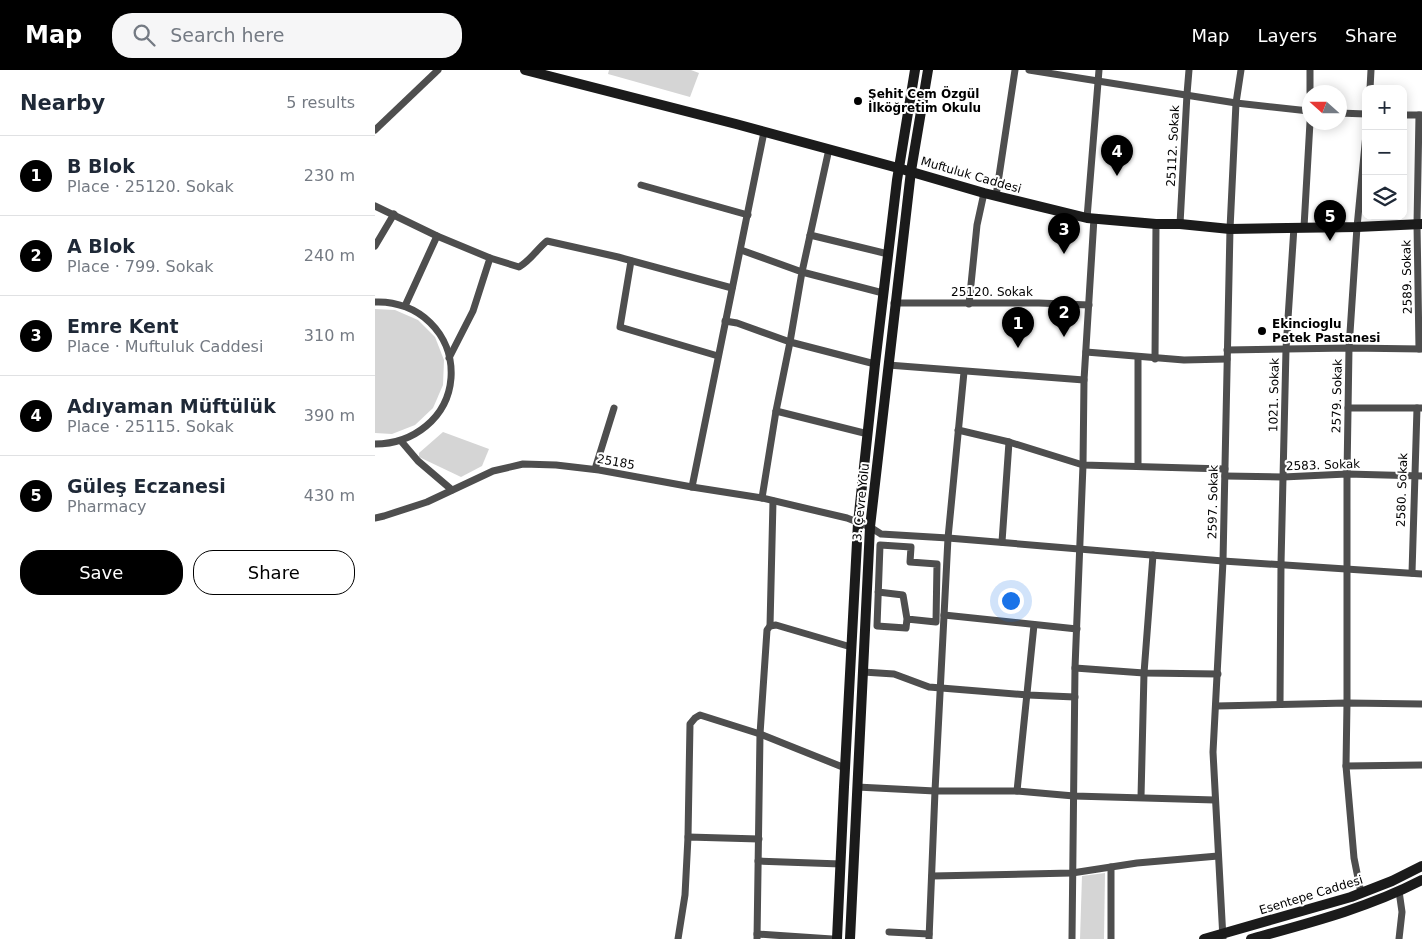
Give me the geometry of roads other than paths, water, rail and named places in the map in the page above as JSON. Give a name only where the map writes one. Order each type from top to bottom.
[{"type":"main road","name":"Muftuluk Caddesi","points":[[525,70],[829,149],[984,193],[1090,218],[1230,229],[1420,224]]},
{"type":"main road","name":"3. Çevre Yolu","points":[[837,939],[858,523],[898,168],[915,70]]},
{"type":"main road","name":"3. Çevre Yolu","points":[[850,939],[870,527],[911,171],[928,70]]},
{"type":"main road","name":"Esentepe Caddesi","points":[[1204,939],[1223,936],[1361,893],[1392,881],[1422,866]]},
{"type":"main road","name":"Esentepe Caddesi","points":[[1251,939],[1287,934],[1399,892],[1422,880]]},
{"type":"street","points":[[375,130],[438,70]]},
{"type":"street","points":[[996,196],[1015,70]]},
{"type":"street","points":[[1029,70],[1236,102],[1302,110]]},
{"type":"street","points":[[1072,939],[1075,668],[1083,465],[1084,380],[1089,305],[1090,218],[1099,70]]},
{"type":"street","name":"25112. Sokak","points":[[1180,224],[1189,70]]},
{"type":"street","name":"2597. Sokak","points":[[1223,936],[1213,752],[1223,561],[1230,229],[1236,102],[1241,70]]},
{"type":"street","points":[[1310,70],[1310,85]]},
{"type":"street","points":[[1370,85],[1371,70]]},
{"type":"street","points":[[1347,113],[1362,114]]},
{"type":"street","points":[[1407,115],[1421,115]]},
{"type":"street","name":"2589. Sokak","points":[[1420,349],[1421,115]]},
{"type":"street","name":"1021. Sokak","points":[[1280,704],[1286,349],[1309,130]]},
{"type":"street","points":[[692,487],[764,132]]},
{"type":"street","points":[[762,498],[802,272],[829,149]]},
{"type":"street","name":"2579. Sokak","points":[[1361,893],[1353,858],[1346,766],[1349,348],[1362,175]]},
{"type":"street","points":[[641,185],[748,215]]},
{"type":"street","points":[[969,304],[977,225],[984,193]]},
{"type":"street","points":[[375,206],[437,236],[489,258],[519,266],[529,261],[538,248],[547,241],[732,288]]},
{"type":"street","points":[[375,246],[394,214]]},
{"type":"street","points":[[1155,359],[1156,224]]},
{"type":"street","points":[[810,235],[888,254]]},
{"type":"street","points":[[405,306],[437,236]]},
{"type":"street","points":[[741,250],[802,272],[883,293]]},
{"type":"street","points":[[449,358],[473,311],[489,258]]},
{"type":"street","points":[[631,261],[620,327],[718,356]]},
{"type":"street","points":[[375,302],[386,301],[405,306],[421,314],[434,326],[444,341],[449,358],[451,379],[446,399],[435,417],[420,431],[401,441],[375,444]]},
{"type":"street","name":"25120. Sokak","points":[[895,303],[1089,305]]},
{"type":"street","points":[[725,321],[737,323],[790,342],[875,364]]},
{"type":"street","points":[[1227,350],[1420,349]]},
{"type":"street","points":[[1086,352],[1155,359],[1227,359]]},
{"type":"street","points":[[1138,357],[1138,466]]},
{"type":"street","points":[[888,366],[1084,380]]},
{"type":"street","points":[[889,932],[929,937],[948,538],[964,372]]},
{"type":"street","points":[[595,469],[614,408]]},
{"type":"street","points":[[1349,408],[1419,408]]},
{"type":"street","name":"2580. Sokak","points":[[1411,573],[1414,476],[1419,408]]},
{"type":"street","points":[[776,411],[868,434]]},
{"type":"street","name":"2583. Sokak","points":[[958,430],[1009,442],[1083,465],[1138,466],[1283,477],[1347,474],[1422,476]]},
{"type":"street","points":[[401,441],[418,462],[452,490]]},
{"type":"street","points":[[1002,542],[1009,442]]},
{"type":"street","name":"25185","points":[[375,518],[427,502],[493,472],[523,464],[556,465],[595,469],[762,498],[847,518],[870,527],[881,534],[1002,542],[1223,561],[1422,574]]},
{"type":"street","points":[[773,501],[770,626],[767,630],[760,734],[757,936],[832,939]]},
{"type":"street","points":[[878,592],[903,594],[907,620],[906,628],[877,626],[878,592],[880,545],[911,547],[910,562],[937,564],[936,622],[907,620]]},
{"type":"street","points":[[1141,797],[1144,673],[1153,555]]},
{"type":"street","points":[[937,583],[946,583]]},
{"type":"street","points":[[944,615],[1077,629]]},
{"type":"street","points":[[770,626],[776,625],[851,647]]},
{"type":"street","points":[[1017,791],[1035,625]]},
{"type":"street","points":[[1075,668],[1144,673],[1218,674]]},
{"type":"street","points":[[863,672],[894,674],[922,685],[940,688],[1075,697]]},
{"type":"street","points":[[1216,706],[1347,703],[1422,704]]},
{"type":"street","points":[[679,939],[685,896],[689,837],[690,724],[693,720],[700,715],[760,734],[845,768]]},
{"type":"street","points":[[1346,766],[1422,765]]},
{"type":"street","points":[[857,788],[935,791],[1017,791],[1074,796],[1215,800]]},
{"type":"street","points":[[689,837],[759,839]]},
{"type":"street","points":[[932,876],[1072,873],[1137,863],[1219,856]]},
{"type":"street","points":[[758,861],[841,864]]},
{"type":"street","points":[[1111,867],[1111,939]]},
{"type":"street","points":[[1399,892],[1401,912],[1399,939]]},
{"type":"place","name":"Şehit Cem Özgül İlköğretim Okulu","points":[[858,101]]},
{"type":"place","name":"Adıyaman Müftülük","points":[[1117,176]]},
{"type":"place","name":"Güleş Eczanesi","points":[[1330,241]]},
{"type":"place","name":"Emre Kent","points":[[1064,254]]},
{"type":"place","name":"Ekincioglu Petek Pastanesi","points":[[1262,331]]},
{"type":"place","name":"A Blok","points":[[1064,337]]},
{"type":"place","name":"B Blok","points":[[1018,348]]}]
